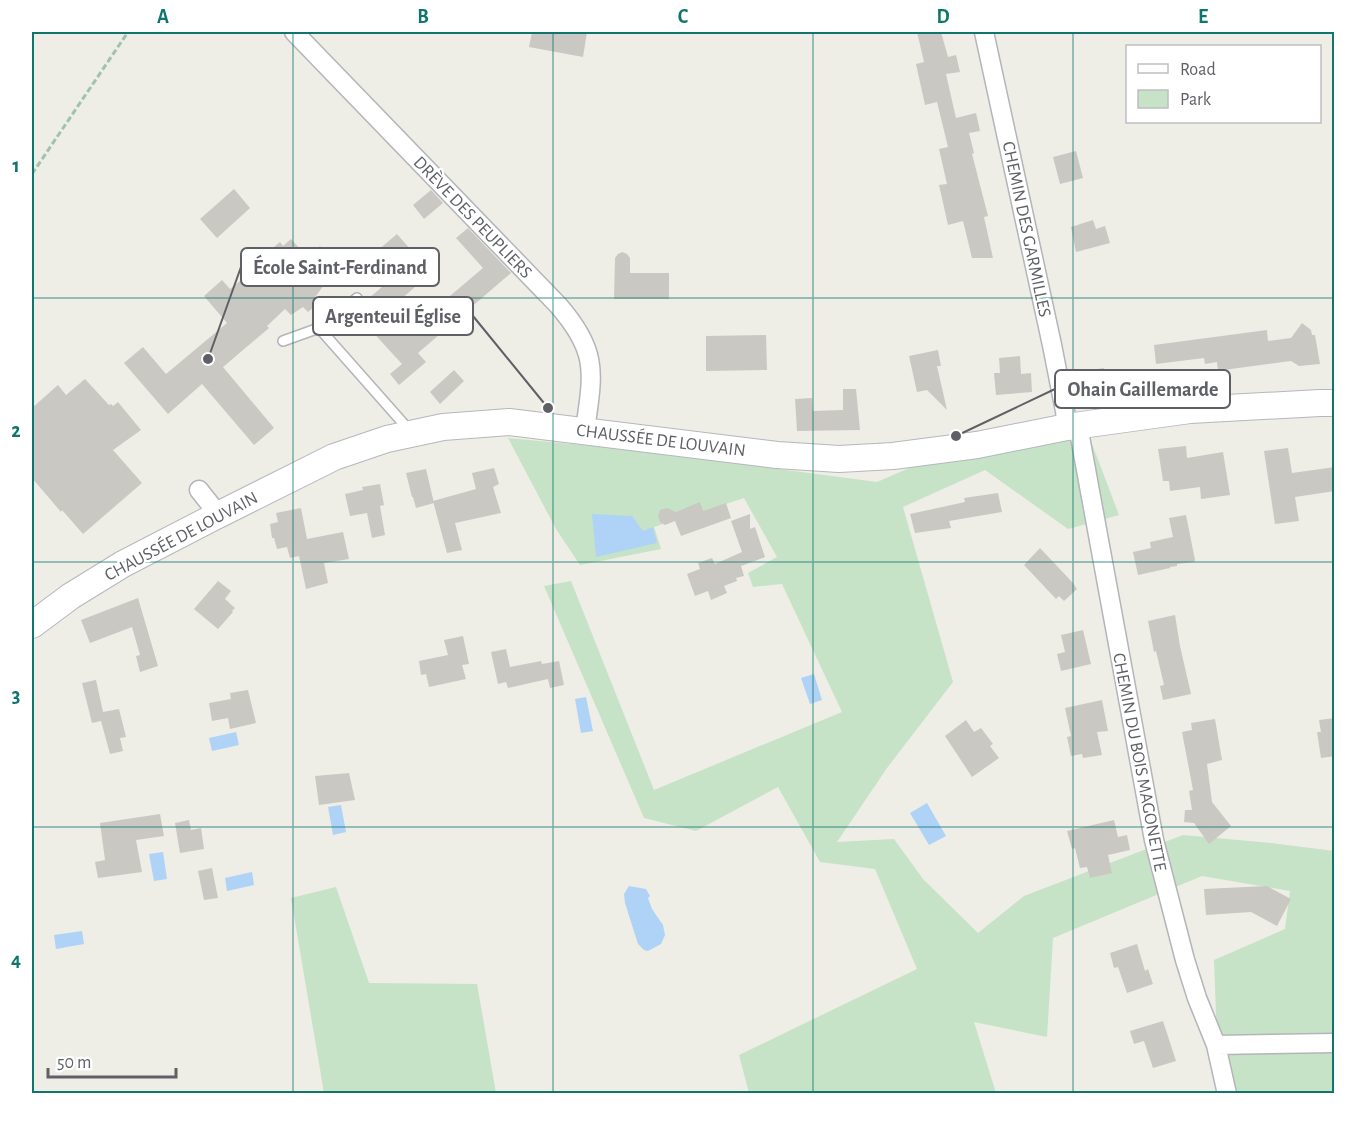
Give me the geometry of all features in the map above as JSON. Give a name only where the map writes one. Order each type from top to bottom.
[{"type":"main road","name":"CHAUSSÉE DE LOUVAIN","points":[[32,625],[123,564],[334,457],[387,439],[443,427],[509,422],[777,455],[840,459],[893,456],[977,445],[1072,426],[1190,410],[1335,404]]},
{"type":"street","name":"DRÈVE DES PEUPLIERS","points":[[294,32],[558,305],[575,326],[588,351],[591,370],[585,430]]},
{"type":"street","name":"CHEMIN DES GARMILLES","points":[[984,32],[1046,313],[1065,411],[1072,426]]},
{"type":"street","name":"CHEMIN DU BOIS MAGONETTE","points":[[1072,426],[1156,849],[1185,960],[1216,1045],[1227,1094]]},
{"type":"street","points":[[199,490],[219,514]]},
{"type":"street","points":[[1216,1045],[1335,1043]]},
{"type":"lane","points":[[283,341],[320,328],[357,298]]},
{"type":"lane","points":[[320,328],[411,433]]},
{"type":"path","points":[[32,174],[128,32]]},
{"type":"green space","points":[[1080,412],[1119,515],[1068,529],[985,470],[903,507],[953,682],[887,768],[837,842],[894,839],[923,879],[978,933],[1024,896],[1183,835],[1334,851],[1334,1093],[1219,1093],[1214,960],[1285,929],[1290,891],[1202,876],[1053,938],[1047,1037],[974,1022],[996,1093],[749,1093],[739,1055],[917,969],[875,869],[820,862],[778,787],[696,831],[644,818],[544,586],[571,581],[654,790],[842,712],[782,584],[753,587],[748,573],[777,557],[744,498],[654,527],[661,549],[580,565],[556,529],[508,438],[635,450],[877,482],[955,448]]},
{"type":"green space","points":[[336,887],[369,983],[477,984],[496,1093],[324,1093],[291,898]]},
{"type":"water","points":[[592,514],[632,516],[643,531],[653,527],[657,543],[596,557]]},
{"type":"water","points":[[814,674],[822,700],[810,704],[801,678]]},
{"type":"water","points":[[586,697],[593,731],[581,733],[575,699]]},
{"type":"water","points":[[236,732],[239,745],[212,751],[209,738]]},
{"type":"water","points":[[927,803],[946,836],[929,845],[910,813]]},
{"type":"water","points":[[341,805],[346,832],[333,835],[328,807]]},
{"type":"water","points":[[163,852],[167,879],[154,881],[149,854]]},
{"type":"water","points":[[252,872],[254,885],[227,891],[225,878]]},
{"type":"water","points":[[629,886],[646,889],[650,896],[648,898],[652,909],[663,925],[665,935],[661,944],[648,951],[638,944],[625,903],[624,894]]},
{"type":"water","points":[[82,931],[84,944],[56,949],[54,935]]},
{"type":"building","points":[[532,32],[587,32],[583,57],[529,47]]},
{"type":"building","points":[[917,32],[941,32],[948,57],[956,55],[960,72],[946,74],[956,118],[976,113],[980,131],[969,133],[988,216],[984,217],[993,258],[972,258],[963,221],[948,225],[939,185],[947,184],[939,149],[948,147],[937,102],[925,105],[916,64],[924,62]]},
{"type":"building","points":[[1076,151],[1083,178],[1060,184],[1053,157]]},
{"type":"building","points":[[234,189],[250,208],[217,238],[200,219]]},
{"type":"building","points":[[431,190],[443,203],[424,219],[413,205]]},
{"type":"building","points":[[1093,220],[1096,229],[1105,226],[1110,243],[1076,252],[1071,227]]},
{"type":"building","points":[[468,228],[511,273],[418,353],[426,362],[399,385],[390,374],[402,364],[368,327],[382,315],[368,299],[390,280],[370,257],[397,234],[431,273],[392,307],[411,329],[483,268],[456,238]]},
{"type":"building","points":[[291,239],[307,257],[320,246],[332,259],[315,275],[324,285],[315,297],[320,302],[308,312],[303,307],[291,315],[285,309],[267,326],[269,328],[223,367],[274,428],[254,445],[202,384],[168,414],[124,363],[143,347],[166,374],[227,323],[204,296],[222,280],[230,289],[258,266],[255,263],[280,242],[283,246]]},
{"type":"building","points":[[622,252],[630,258],[630,273],[669,273],[669,299],[614,299],[615,258]]},
{"type":"building","points":[[1302,323],[1311,330],[1312,335],[1315,335],[1320,364],[1299,366],[1291,361],[1218,371],[1217,362],[1205,364],[1204,358],[1156,364],[1154,345],[1267,330],[1268,341],[1291,338]]},
{"type":"building","points":[[766,335],[767,370],[706,371],[706,336]]},
{"type":"building","points":[[938,350],[941,366],[937,366],[947,410],[927,390],[917,392],[909,356]]},
{"type":"building","points":[[1020,356],[1021,374],[1031,373],[1032,392],[996,395],[994,373],[1000,373],[999,358]]},
{"type":"building","points":[[1104,368],[1107,394],[1076,398],[1073,373]]},
{"type":"building","points":[[454,370],[464,381],[440,404],[430,392]]},
{"type":"building","points":[[85,379],[109,405],[113,406],[118,402],[141,430],[113,450],[142,483],[83,534],[32,478],[32,408],[58,385],[66,395]]},
{"type":"building","points":[[843,389],[856,389],[860,430],[797,431],[795,399],[812,398],[813,411],[843,410]]},
{"type":"building","points":[[1186,446],[1187,458],[1223,452],[1230,495],[1201,499],[1200,487],[1170,491],[1169,481],[1163,481],[1158,449]]},
{"type":"building","points":[[1288,448],[1292,473],[1335,467],[1335,491],[1295,497],[1299,521],[1275,524],[1264,451]]},
{"type":"building","points":[[494,468],[499,484],[493,487],[501,513],[455,523],[462,550],[447,553],[433,501],[476,489],[472,473]]},
{"type":"building","points":[[426,469],[434,503],[416,508],[406,473]]},
{"type":"building","points":[[380,484],[384,505],[380,506],[385,535],[372,538],[367,513],[350,516],[345,494],[363,490],[362,487]]},
{"type":"building","points":[[998,493],[1002,512],[949,521],[951,528],[915,533],[910,514],[965,502],[964,498]]},
{"type":"building","points":[[700,502],[703,511],[726,503],[731,518],[681,536],[675,521],[665,525],[660,522],[658,516],[660,510],[667,508],[676,512]]},
{"type":"building","points":[[301,508],[307,539],[343,532],[349,559],[324,563],[328,583],[306,589],[299,556],[290,558],[287,547],[277,549],[274,538],[272,538],[270,524],[278,522],[276,513]]},
{"type":"building","points":[[750,514],[750,529],[755,527],[765,557],[741,566],[744,576],[724,586],[727,593],[711,600],[708,591],[695,596],[687,574],[700,569],[698,563],[712,558],[715,564],[742,552],[731,521]]},
{"type":"building","points":[[1186,515],[1194,562],[1177,564],[1170,568],[1138,575],[1133,552],[1151,548],[1150,542],[1173,537],[1169,518]]},
{"type":"building","points":[[1040,548],[1077,589],[1064,601],[1059,596],[1056,599],[1024,565]]},
{"type":"building","points":[[218,581],[231,591],[225,599],[235,608],[218,629],[194,609]]},
{"type":"building","points":[[138,598],[158,666],[140,672],[136,656],[140,655],[132,627],[90,643],[81,620]]},
{"type":"building","points":[[1175,615],[1191,694],[1163,700],[1160,686],[1164,685],[1148,621]]},
{"type":"building","points":[[1083,630],[1091,664],[1061,671],[1057,654],[1065,652],[1061,635]]},
{"type":"building","points":[[463,636],[469,664],[462,665],[466,679],[429,687],[426,674],[421,675],[419,661],[448,655],[444,640]]},
{"type":"building","points":[[506,649],[510,667],[541,661],[542,664],[559,661],[564,685],[550,688],[548,679],[508,688],[506,682],[498,684],[491,652]]},
{"type":"building","points":[[96,680],[103,712],[119,709],[126,737],[120,738],[123,751],[110,754],[101,721],[92,723],[82,683]]},
{"type":"building","points":[[248,690],[256,723],[230,729],[228,718],[212,721],[209,703],[231,699],[230,693]]},
{"type":"building","points":[[1102,700],[1108,731],[1097,732],[1102,755],[1083,758],[1082,754],[1071,756],[1067,737],[1071,736],[1065,708]]},
{"type":"building","points":[[1335,718],[1335,756],[1321,758],[1317,732],[1321,732],[1319,720]]},
{"type":"building","points":[[1215,719],[1222,760],[1207,764],[1212,802],[1231,826],[1209,844],[1194,823],[1184,822],[1185,810],[1192,810],[1189,791],[1193,790],[1182,732],[1192,730],[1191,723]]},
{"type":"building","points":[[966,720],[974,732],[981,728],[993,744],[990,746],[999,758],[972,777],[945,736]]},
{"type":"building","points":[[349,773],[355,800],[319,805],[315,776]]},
{"type":"building","points":[[160,814],[164,836],[136,840],[142,872],[98,878],[95,862],[105,860],[100,823]]},
{"type":"building","points":[[189,820],[191,830],[201,828],[204,849],[180,853],[175,823]]},
{"type":"building","points":[[1114,820],[1118,837],[1127,835],[1130,850],[1108,855],[1112,873],[1090,878],[1087,867],[1080,868],[1075,848],[1072,849],[1067,831]]},
{"type":"building","points":[[212,868],[218,898],[204,900],[198,871]]},
{"type":"building","points":[[1267,886],[1291,899],[1277,926],[1251,912],[1206,915],[1204,889]]},
{"type":"building","points":[[1137,944],[1145,971],[1148,969],[1153,984],[1127,993],[1118,967],[1114,968],[1110,953]]},
{"type":"building","points":[[1163,1021],[1176,1061],[1153,1068],[1144,1041],[1134,1044],[1130,1031]]},
{"type":"place","name":"École Saint-Ferdinand","points":[[208,359]]},
{"type":"place","name":"Argenteuil Église","points":[[548,408]]},
{"type":"place","name":"Ohain Gaillemarde","points":[[956,436]]}]
